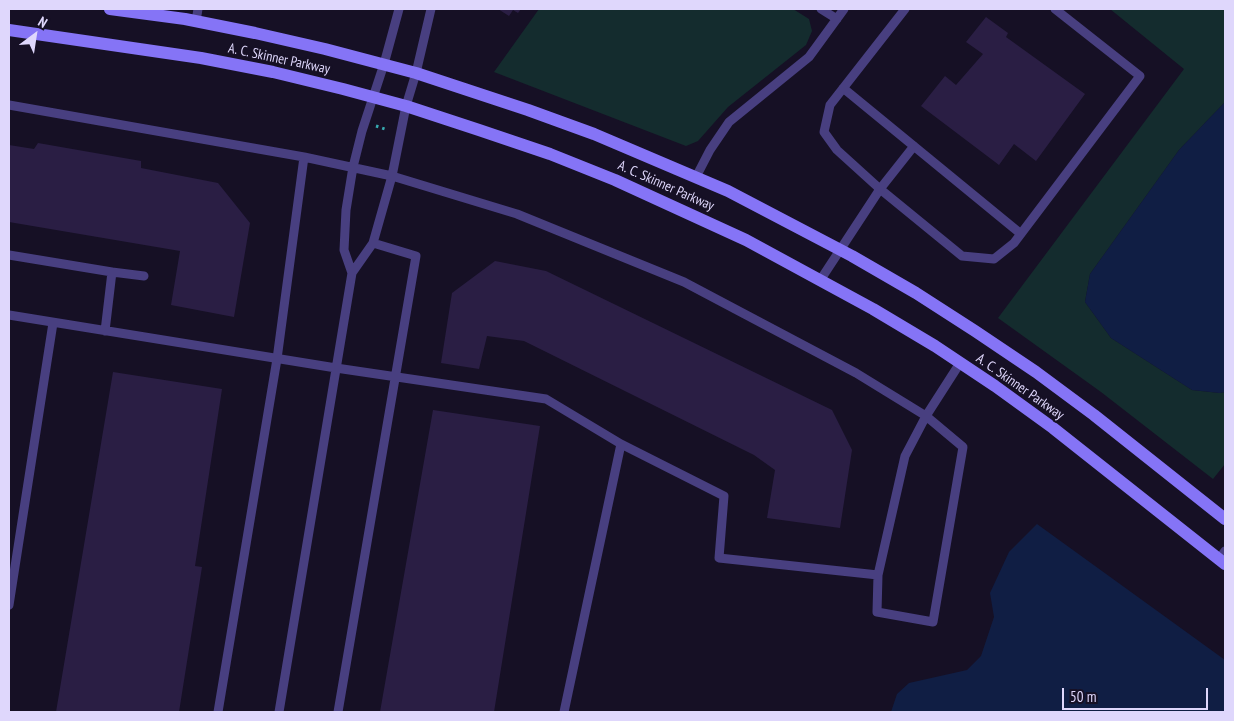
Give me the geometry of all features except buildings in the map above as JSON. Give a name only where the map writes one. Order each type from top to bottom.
[{"type":"main road","name":"A. C. Skinner Parkway","points":[[110,9],[197,15],[273,37],[384,64],[520,107],[594,134],[728,191],[839,249],[923,298],[1036,372],[1094,415],[1225,519]]},
{"type":"main road","name":"A. C. Skinner Parkway","points":[[9,30],[201,58],[273,72],[406,106],[550,154],[616,180],[746,240],[873,308],[995,386],[1223,558]]},
{"type":"lane","points":[[352,272],[344,250],[346,210],[353,167],[362,131],[384,64],[398,9]]},
{"type":"lane","points":[[279,712],[352,272],[372,243],[392,176],[406,106],[416,74],[431,9]]},
{"type":"lane","points":[[821,9],[837,20]]},
{"type":"lane","points":[[696,177],[710,150],[729,122],[809,57],[844,9]]},
{"type":"lane","points":[[905,9],[830,105],[824,132],[837,150],[880,189],[962,256],[994,260],[1014,243],[1140,76],[1055,9]]},
{"type":"lane","points":[[843,88],[1021,234]]},
{"type":"lane","points":[[9,105],[353,167],[392,176],[517,214],[684,282],[856,373],[926,416],[963,447],[933,622],[877,612],[878,575],[905,456],[926,416],[960,363]]},
{"type":"lane","points":[[820,279],[880,189],[914,146]]},
{"type":"lane","points":[[218,712],[277,359],[304,157]]},
{"type":"lane","points":[[338,712],[416,256],[372,243]]},
{"type":"lane","points":[[9,255],[144,276]]},
{"type":"lane","points":[[105,331],[112,272]]},
{"type":"lane","points":[[9,315],[277,359],[546,399],[620,444],[724,496],[719,558],[878,575]]},
{"type":"lane","points":[[9,605],[54,323]]},
{"type":"lane","points":[[564,712],[620,444]]},
{"type":"green space","points":[[539,9],[793,9],[809,19],[812,31],[806,45],[728,107],[698,141],[686,146],[494,72]]},
{"type":"green space","points":[[1110,9],[1225,9],[1225,102],[1179,150],[1090,274],[1085,302],[1111,338],[1192,390],[1225,392],[1225,464],[1213,479],[1101,392],[998,318],[1184,69]]},
{"type":"water","points":[[1225,102],[1225,392],[1220,393],[1192,390],[1111,338],[1085,302],[1090,274],[1179,150]]},
{"type":"water","points":[[1037,524],[1225,660],[1225,712],[891,712],[897,694],[909,683],[967,670],[981,656],[994,617],[990,593],[1009,552]]}]
